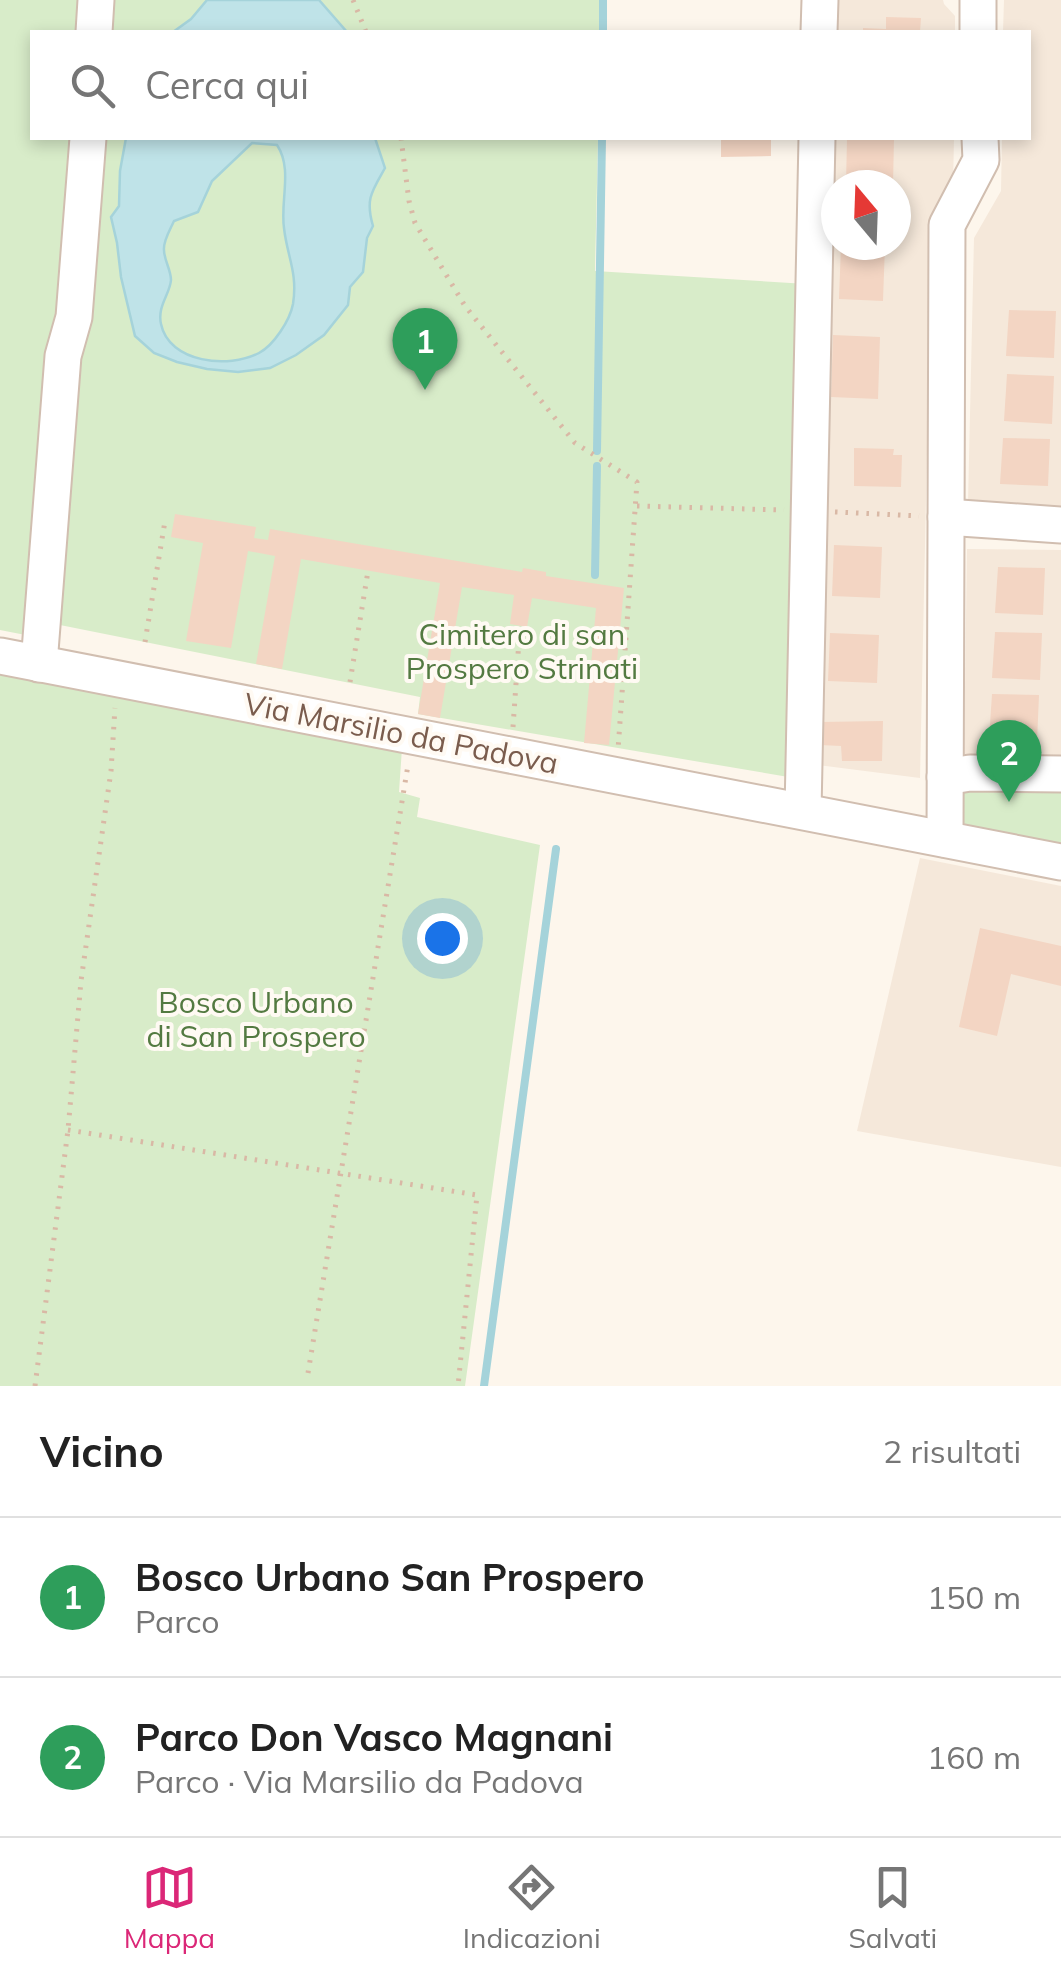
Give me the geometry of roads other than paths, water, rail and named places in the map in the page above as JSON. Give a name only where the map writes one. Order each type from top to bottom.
[{"type":"street","points":[[94,30],[96,0]]},
{"type":"street","points":[[820,0],[820,30]]},
{"type":"street","points":[[978,0],[978,30]]},
{"type":"street","points":[[39,664],[64,356],[74,317],[88,140]]},
{"type":"street","points":[[803,811],[816,140]]},
{"type":"street","points":[[945,838],[947,226],[981,160],[980,140]]},
{"type":"street","points":[[946,517],[1061,526]]},
{"type":"street","name":"Via Marsilio da Padova","points":[[0,656],[1061,862]]},
{"type":"street","points":[[945,777],[1061,774]]},
{"type":"water","points":[[207,0],[319,0],[345,30],[176,30]]},
{"type":"water","points":[[126,140],[376,140],[385,168],[371,196],[373,226],[367,238],[363,272],[350,287],[348,305],[324,335],[270,368],[238,372],[177,362],[154,353],[135,336],[111,217],[119,206]],"holes":[[[252,143],[277,145],[282,154],[283,218],[294,283],[289,317],[270,344],[247,358],[217,361],[188,355],[166,337],[161,324],[171,280],[164,247],[174,221],[198,212],[212,181]]]},
{"type":"waterway","points":[[603,0],[603,30]]},
{"type":"waterway","points":[[597,451],[602,140]]},
{"type":"waterway","points":[[595,575],[597,466]]},
{"type":"waterway","points":[[484,1386],[556,849]]},
{"type":"place","name":"Bosco Urbano San Prospero","points":[[425,390]]},
{"type":"place","name":"Parco Don Vasco Magnani","points":[[1009,802]]},
{"type":"park label","name":"Cimitero di san Prospero Strinati","points":[[522,652]]},
{"type":"park label","name":"Bosco Urbano di San Prospero","points":[[256,1020]]}]
